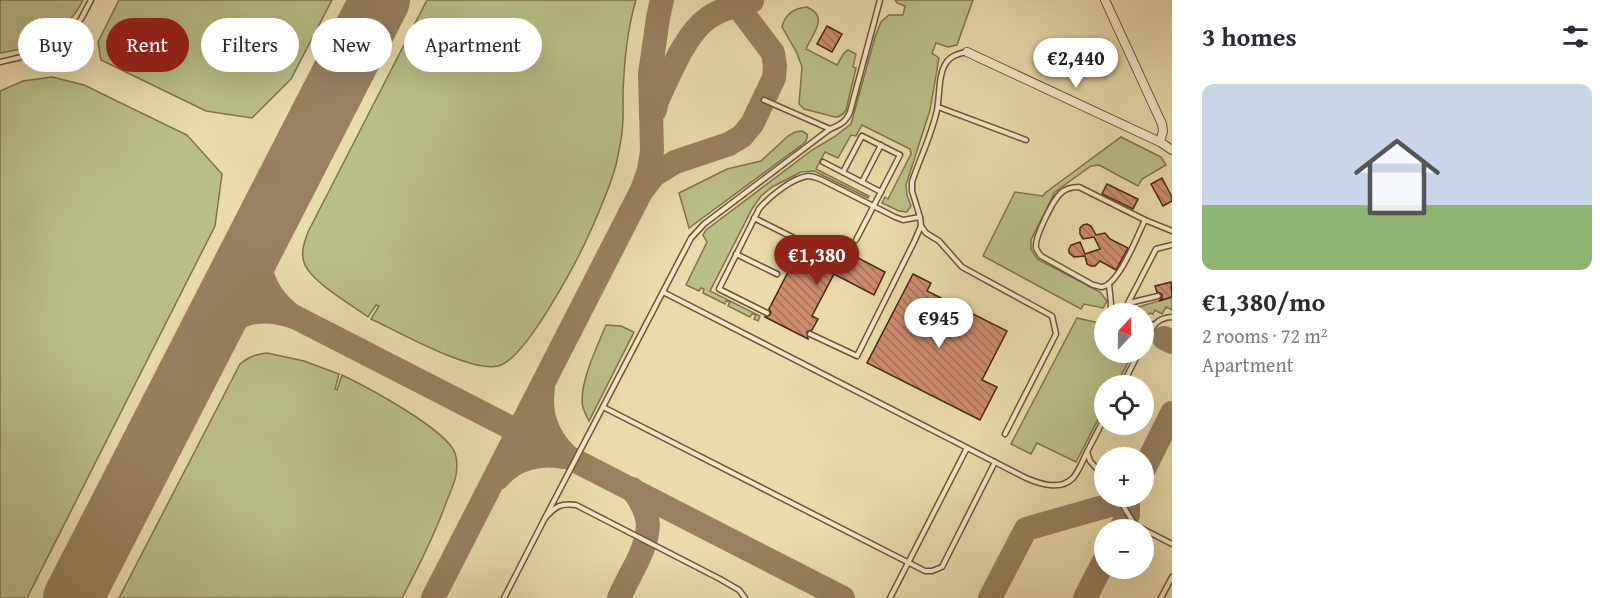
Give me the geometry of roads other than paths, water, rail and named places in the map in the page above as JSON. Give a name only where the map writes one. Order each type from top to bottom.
[{"type":"street","points":[[1105,0],[1162,124],[1160,142]]},
{"type":"street","points":[[967,52],[1160,142],[1172,150]]},
{"type":"lane","points":[[0,62],[30,55],[47,46],[74,27],[92,0]]},
{"type":"lane","points":[[504,598],[691,238],[698,230],[830,129],[847,120],[880,0]]},
{"type":"lane","points":[[967,52],[956,55],[944,64],[938,106],[912,182],[912,191],[921,226],[962,267],[1052,316],[1056,334],[1005,434]]},
{"type":"lane","points":[[764,100],[830,129]]},
{"type":"lane","points":[[938,106],[1026,140]]},
{"type":"lane","points":[[843,172],[862,136],[900,155],[856,240]]},
{"type":"lane","points":[[862,182],[881,145]]},
{"type":"lane","points":[[823,162],[881,192]]},
{"type":"lane","points":[[767,313],[719,289],[759,209],[768,198],[798,179],[807,176],[822,180],[895,217],[903,219],[920,217]]},
{"type":"lane","points":[[1145,220],[1117,275],[1109,284],[1102,286],[1093,285],[1041,256],[1036,249],[1037,238],[1055,201],[1069,187],[1078,187],[1172,231]]},
{"type":"lane","points":[[754,218],[796,239]]},
{"type":"lane","points":[[810,334],[857,356],[921,226]]},
{"type":"lane","points":[[1128,303],[1156,249],[1172,245]]},
{"type":"lane","points":[[736,254],[777,274]]},
{"type":"lane","points":[[1109,284],[1111,303]]},
{"type":"lane","points":[[663,292],[1026,478],[1045,485],[1066,483],[1074,477],[1096,435]]},
{"type":"lane","points":[[1128,303],[1158,296]]},
{"type":"lane","points":[[1154,325],[1161,318],[1172,317]]},
{"type":"lane","points":[[603,407],[908,563],[932,572],[942,567],[995,462]]},
{"type":"lane","points":[[890,598],[967,448]]},
{"type":"lane","points":[[1087,452],[1094,466]]},
{"type":"lane","points":[[545,518],[556,507],[566,504],[576,505],[720,579],[739,590],[745,598]]},
{"type":"lane","points":[[1124,507],[1136,525],[1172,544]]},
{"type":"lane","points":[[1161,598],[1172,577]]}]
